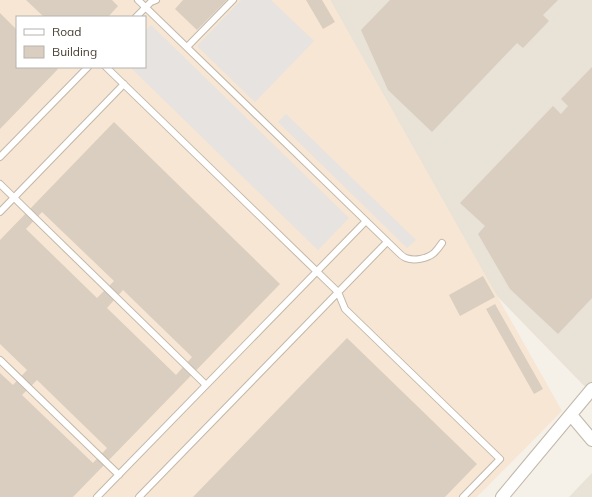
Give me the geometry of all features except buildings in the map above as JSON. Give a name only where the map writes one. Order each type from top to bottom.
[{"type":"street","points":[[502,497],[592,389]]},
{"type":"street","points":[[571,415],[592,399]]},
{"type":"street","points":[[571,415],[592,431]]},
{"type":"street","points":[[571,415],[592,440]]},
{"type":"lane","points":[[138,0],[405,258],[421,259],[430,256],[436,252],[442,243]]},
{"type":"lane","points":[[137,16],[151,2],[156,0]]},
{"type":"lane","points":[[187,47],[233,0]]},
{"type":"lane","points":[[0,157],[87,68]]},
{"type":"lane","points":[[107,68],[338,292],[345,309],[500,459],[463,497]]},
{"type":"lane","points":[[0,212],[124,84]]},
{"type":"lane","points":[[0,184],[206,384]]},
{"type":"lane","points":[[97,497],[366,221]]},
{"type":"lane","points":[[139,497],[387,242]]},
{"type":"lane","points":[[0,360],[118,475]]},
{"type":"shaded area","points":[[0,0],[330,0],[562,411],[477,497],[0,497]]},
{"type":"shaded area","points":[[241,0],[271,0],[314,41],[255,102],[197,46]]},
{"type":"shaded area","points":[[330,0],[592,0],[592,394],[496,295]]},
{"type":"shaded area","points":[[151,25],[349,218],[318,250],[131,68],[146,68],[146,30]]},
{"type":"shaded area","points":[[286,114],[416,240],[407,248],[278,122]]},
{"type":"shaded area","points":[[592,473],[592,497],[569,497]]}]
